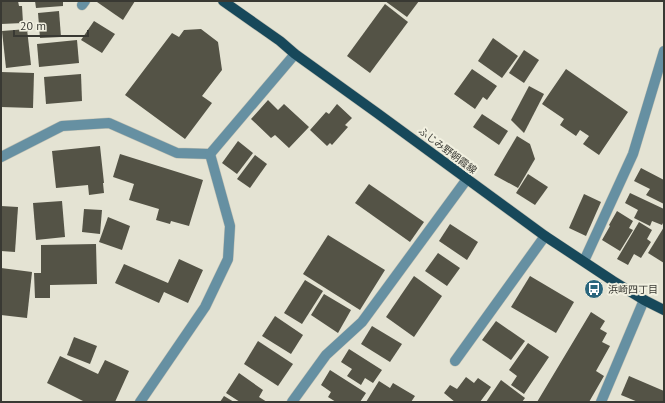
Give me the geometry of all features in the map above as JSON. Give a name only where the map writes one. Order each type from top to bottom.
[{"type":"main road","name":"ふじみ野朝霞線","points":[[223,1],[280,41],[295,54],[545,236],[613,281],[664,310]]},
{"type":"street","points":[[584,261],[633,154],[664,50]]},
{"type":"street","points":[[210,154],[295,54]]},
{"type":"street","points":[[1,157],[62,126],[109,123],[177,153],[210,154]]},
{"type":"street","points":[[140,402],[206,306],[228,259],[230,226],[210,154]]},
{"type":"street","points":[[292,402],[326,355],[362,322],[467,179]]},
{"type":"street","points":[[455,361],[545,236]]},
{"type":"street","points":[[601,402],[644,300]]},
{"type":"building","points":[[1,1],[18,1],[19,6],[22,6],[23,23],[1,24]]},
{"type":"building","points":[[35,1],[63,1],[63,6],[36,8]]},
{"type":"building","points":[[135,1],[123,20],[97,2]]},
{"type":"building","points":[[385,1],[419,1],[407,17]]},
{"type":"building","points":[[385,4],[408,22],[370,73],[347,56]]},
{"type":"building","points":[[59,11],[61,37],[40,38],[38,13]]},
{"type":"building","points":[[94,21],[115,34],[102,53],[81,40]]},
{"type":"building","points":[[27,29],[31,65],[6,68],[2,31]]},
{"type":"building","points":[[201,29],[218,42],[222,70],[202,96],[212,103],[185,139],[125,95],[172,33],[179,37],[184,30]]},
{"type":"building","points":[[493,38],[518,56],[502,78],[478,61]]},
{"type":"building","points":[[77,40],[79,63],[39,67],[37,44]]},
{"type":"building","points":[[524,50],[539,60],[524,83],[509,73]]},
{"type":"building","points":[[472,69],[497,86],[487,100],[483,97],[475,109],[454,94]]},
{"type":"building","points":[[566,69],[628,112],[599,155],[583,144],[589,136],[580,130],[576,136],[560,125],[564,119],[542,104]]},
{"type":"building","points":[[1,72],[34,73],[33,108],[1,107]]},
{"type":"building","points":[[81,74],[82,101],[46,104],[44,77]]},
{"type":"building","points":[[529,86],[544,94],[524,133],[511,120]]},
{"type":"building","points":[[268,100],[278,110],[284,104],[309,127],[289,148],[275,135],[271,138],[251,119]]},
{"type":"building","points":[[337,104],[352,118],[345,125],[348,127],[332,145],[330,143],[327,146],[310,130],[326,112],[329,114]]},
{"type":"building","points":[[482,114],[508,131],[499,145],[473,127]]},
{"type":"building","points":[[517,136],[530,144],[535,159],[518,188],[494,175]]},
{"type":"building","points":[[238,141],[253,153],[237,174],[222,163]]},
{"type":"building","points":[[100,146],[104,193],[89,195],[88,185],[56,188],[52,151]]},
{"type":"building","points":[[120,154],[203,180],[189,226],[171,221],[170,224],[156,220],[159,209],[129,200],[134,184],[113,177]]},
{"type":"building","points":[[255,155],[267,164],[250,188],[237,179]]},
{"type":"building","points":[[641,168],[664,180],[664,204],[646,195],[650,189],[634,181]]},
{"type":"building","points":[[528,174],[548,187],[535,205],[516,193]]},
{"type":"building","points":[[369,184],[424,222],[410,242],[355,203]]},
{"type":"building","points":[[630,193],[664,209],[664,221],[662,225],[652,221],[650,226],[634,218],[638,210],[625,203]]},
{"type":"building","points":[[584,194],[601,202],[586,236],[569,228]]},
{"type":"building","points":[[62,201],[65,237],[36,240],[33,203]]},
{"type":"building","points":[[1,206],[18,207],[15,252],[1,251]]},
{"type":"building","points":[[84,209],[102,210],[100,234],[82,232]]},
{"type":"building","points":[[617,211],[633,221],[629,228],[633,230],[620,251],[602,240]]},
{"type":"building","points":[[108,217],[130,226],[122,250],[99,242]]},
{"type":"building","points":[[639,222],[652,230],[647,239],[651,242],[641,258],[634,254],[628,265],[617,259]]},
{"type":"building","points":[[450,224],[478,242],[467,260],[439,241]]},
{"type":"building","points":[[664,227],[664,263],[648,253]]},
{"type":"building","points":[[328,235],[385,270],[360,310],[303,274]]},
{"type":"building","points":[[96,244],[97,284],[50,285],[50,298],[35,298],[34,273],[41,273],[41,245]]},
{"type":"building","points":[[438,253],[460,268],[447,286],[425,271]]},
{"type":"building","points":[[179,259],[203,270],[188,303],[164,292],[159,303],[115,283],[124,264],[168,283]]},
{"type":"building","points":[[1,268],[32,272],[27,318],[1,315]]},
{"type":"building","points":[[414,276],[442,296],[414,337],[386,317]]},
{"type":"building","points":[[530,276],[574,302],[556,333],[511,307]]},
{"type":"building","points":[[305,280],[323,291],[302,324],[284,313]]},
{"type":"building","points":[[324,294],[351,310],[338,333],[311,315]]},
{"type":"building","points":[[591,312],[605,321],[600,329],[607,333],[602,342],[610,346],[596,371],[604,376],[589,402],[537,402]]},
{"type":"building","points":[[275,316],[303,335],[291,354],[262,336]]},
{"type":"building","points":[[496,321],[525,341],[511,360],[482,340]]},
{"type":"building","points":[[372,326],[402,344],[390,362],[361,344]]},
{"type":"building","points":[[74,337],[97,346],[90,364],[67,355]]},
{"type":"building","points":[[258,341],[293,364],[278,386],[244,364]]},
{"type":"building","points":[[528,343],[549,357],[524,394],[511,385],[517,376],[509,370]]},
{"type":"building","points":[[349,349],[382,370],[373,383],[365,378],[361,385],[347,376],[352,369],[341,362]]},
{"type":"building","points":[[60,356],[98,374],[105,360],[129,371],[115,402],[85,402],[47,383]]},
{"type":"building","points":[[330,370],[366,393],[360,402],[336,402],[328,397],[331,392],[321,385]]},
{"type":"building","points":[[239,373],[263,390],[259,397],[267,402],[240,402],[226,393]]},
{"type":"building","points":[[629,376],[664,391],[664,402],[638,402],[621,395]]},
{"type":"building","points":[[466,377],[474,383],[478,378],[491,387],[480,402],[455,402],[444,393],[450,385],[457,389]]},
{"type":"building","points":[[501,380],[525,398],[522,402],[486,402]]},
{"type":"building","points":[[379,381],[390,388],[393,383],[415,396],[411,402],[366,402]]},
{"type":"building","points":[[224,396],[234,402],[220,402]]},
{"type":"place","name":"浜崎四丁目","points":[[594,289]]}]
